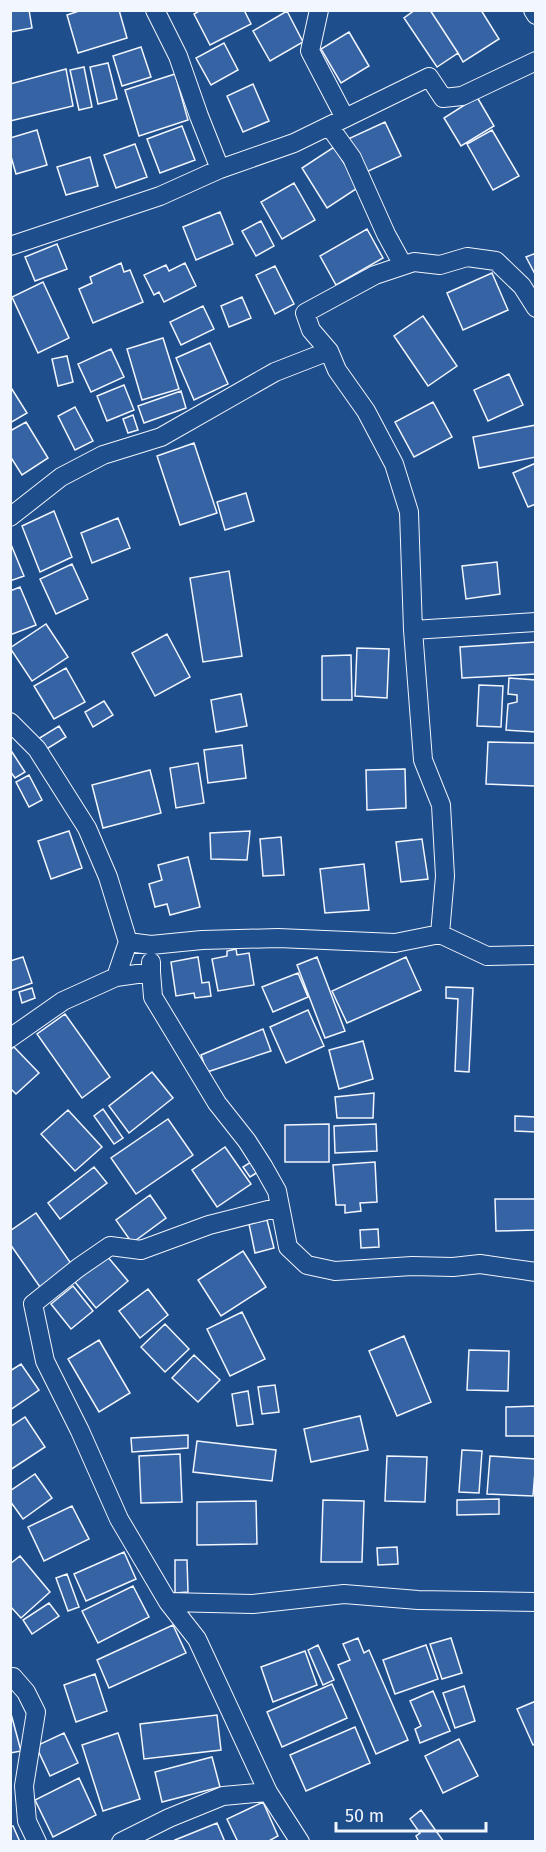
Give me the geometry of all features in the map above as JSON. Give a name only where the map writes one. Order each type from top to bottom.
[{"type":"street","points":[[155,10],[178,56],[220,169]]},
{"type":"street","points":[[319,10],[310,51],[352,158],[386,234],[403,265]]},
{"type":"street","points":[[533,10],[536,15]]},
{"type":"street","points":[[10,246],[160,196],[220,169],[294,143],[429,77],[443,98],[462,96],[536,61]]},
{"type":"street","points":[[440,934],[444,876],[441,805],[423,760],[413,630],[409,512],[394,464],[366,411],[337,370],[329,351],[311,330],[304,313],[375,275],[403,265],[414,262],[440,265],[467,257],[496,261],[522,286],[536,308]]},
{"type":"street","points":[[10,517],[61,477],[103,455],[161,437],[275,372],[329,351]]},
{"type":"street","points":[[413,630],[536,622]]},
{"type":"street","points":[[10,722],[37,749],[87,828],[108,877],[128,942],[116,977]]},
{"type":"street","points":[[128,942],[151,945],[202,940],[278,938],[395,943],[440,934],[487,956],[536,955]]},
{"type":"street","points":[[151,945],[153,997],[217,1103],[246,1141],[277,1191],[288,1247],[307,1265],[335,1271],[480,1264],[536,1272]]},
{"type":"street","points":[[10,1038],[63,1001],[116,977],[152,972]]},
{"type":"street","points":[[280,1207],[209,1225],[141,1250],[110,1246],[33,1304],[45,1361],[80,1431],[118,1519],[168,1602],[197,1639],[268,1792],[300,1842]]},
{"type":"street","points":[[168,1602],[253,1604],[344,1594],[418,1600],[536,1602]]},
{"type":"street","points":[[10,1677],[13,1677],[26,1692],[36,1712],[24,1786],[27,1821],[37,1842]]},
{"type":"street","points":[[121,1842],[169,1818],[223,1796],[268,1792]]},
{"type":"building","points":[[10,10],[29,10],[32,28],[10,32]]},
{"type":"building","points":[[82,10],[119,10],[127,38],[78,53],[67,15]]},
{"type":"building","points":[[201,10],[244,10],[251,24],[210,45],[194,14]]},
{"type":"building","points":[[415,10],[430,10],[458,53],[437,67],[404,18]]},
{"type":"building","points":[[430,10],[481,10],[499,39],[463,62]]},
{"type":"building","points":[[287,11],[303,42],[270,61],[253,31]]},
{"type":"building","points":[[349,32],[369,66],[341,83],[321,49]]},
{"type":"building","points":[[224,43],[238,70],[211,85],[196,58]]},
{"type":"building","points":[[141,47],[151,77],[122,86],[113,56]]},
{"type":"building","points":[[108,63],[117,99],[98,104],[90,67]]},
{"type":"building","points":[[84,67],[92,107],[79,110],[70,70]]},
{"type":"building","points":[[66,69],[73,106],[10,121],[10,84]]},
{"type":"building","points":[[175,74],[188,120],[139,136],[125,90]]},
{"type":"building","points":[[253,84],[269,121],[243,132],[227,96]]},
{"type":"building","points":[[477,97],[494,126],[461,146],[444,118]]},
{"type":"building","points":[[385,122],[401,156],[364,173],[348,139]]},
{"type":"building","points":[[182,126],[195,160],[160,173],[147,139]]},
{"type":"building","points":[[37,130],[47,165],[16,174],[10,153],[10,138]]},
{"type":"building","points":[[492,130],[519,176],[493,190],[467,144]]},
{"type":"building","points":[[135,144],[147,177],[116,188],[104,155]]},
{"type":"building","points":[[334,147],[359,187],[327,208],[302,168]]},
{"type":"building","points":[[90,157],[98,186],[66,195],[57,167]]},
{"type":"building","points":[[294,183],[315,220],[282,239],[261,202]]},
{"type":"building","points":[[220,212],[233,244],[196,260],[183,227]]},
{"type":"building","points":[[261,221],[274,246],[256,256],[242,231]]},
{"type":"building","points":[[367,229],[383,258],[336,285],[320,256]]},
{"type":"building","points":[[57,244],[67,269],[35,281],[25,257]]},
{"type":"building","points":[[536,253],[536,276],[526,257]]},
{"type":"building","points":[[121,263],[124,272],[130,270],[143,302],[93,323],[79,289],[92,283],[90,277]]},
{"type":"building","points":[[185,263],[196,286],[164,302],[159,292],[154,295],[144,275],[166,265],[169,271]]},
{"type":"building","points":[[275,266],[294,304],[275,314],[256,275]]},
{"type":"building","points":[[492,273],[508,310],[463,330],[447,293]]},
{"type":"building","points":[[43,282],[69,338],[38,353],[12,297]]},
{"type":"building","points":[[242,297],[251,318],[229,327],[221,306]]},
{"type":"building","points":[[203,306],[214,329],[181,345],[170,322]]},
{"type":"building","points":[[423,316],[457,366],[428,386],[394,336]]},
{"type":"building","points":[[163,338],[179,389],[142,400],[127,349]]},
{"type":"building","points":[[210,343],[228,384],[194,400],[176,358]]},
{"type":"building","points":[[111,349],[124,377],[91,392],[78,364]]},
{"type":"building","points":[[67,356],[73,382],[58,386],[52,359]]},
{"type":"building","points":[[509,374],[523,405],[488,421],[474,390]]},
{"type":"building","points":[[124,385],[134,410],[107,421],[97,396]]},
{"type":"building","points":[[10,386],[27,413],[10,423]]},
{"type":"building","points":[[181,391],[186,408],[144,423],[138,406]]},
{"type":"building","points":[[433,402],[452,437],[414,457],[395,422]]},
{"type":"building","points":[[75,407],[93,441],[75,450],[58,416]]},
{"type":"building","points":[[133,415],[138,430],[128,433],[123,419]]},
{"type":"building","points":[[26,422],[48,458],[22,475],[10,456],[10,431]]},
{"type":"building","points":[[536,425],[536,457],[479,468],[473,437]]},
{"type":"building","points":[[194,443],[217,513],[180,525],[157,456]]},
{"type":"building","points":[[536,463],[536,504],[528,507],[513,473]]},
{"type":"building","points":[[246,493],[254,521],[225,530],[217,502]]},
{"type":"building","points":[[54,511],[72,557],[40,572],[22,526]]},
{"type":"building","points":[[118,518],[130,548],[92,563],[81,533]]},
{"type":"building","points":[[10,542],[24,576],[10,581]]},
{"type":"building","points":[[497,562],[500,594],[466,599],[462,566]]},
{"type":"building","points":[[72,564],[88,599],[56,614],[40,579]]},
{"type":"building","points":[[229,571],[242,656],[203,662],[190,578]]},
{"type":"building","points":[[20,587],[36,625],[10,635],[10,591]]},
{"type":"building","points":[[46,624],[68,657],[32,681],[10,648]]},
{"type":"building","points":[[167,634],[190,677],[155,696],[132,653]]},
{"type":"building","points":[[536,642],[536,674],[462,678],[460,647]]},
{"type":"building","points":[[357,648],[389,649],[387,698],[355,696]]},
{"type":"building","points":[[351,655],[352,700],[322,700],[322,656]]},
{"type":"building","points":[[66,668],[85,702],[54,719],[34,686]]},
{"type":"building","points":[[509,678],[536,680],[536,732],[506,730],[508,704],[517,702],[517,695],[508,694]]},
{"type":"building","points":[[479,685],[503,686],[501,727],[477,726]]},
{"type":"building","points":[[241,694],[247,726],[216,732],[211,700]]},
{"type":"building","points":[[104,701],[113,715],[93,727],[85,712]]},
{"type":"building","points":[[59,726],[66,737],[45,750],[38,739]]},
{"type":"building","points":[[488,742],[536,743],[536,786],[486,784]]},
{"type":"building","points":[[242,745],[246,778],[208,783],[204,750]]},
{"type":"building","points":[[10,749],[25,772],[15,778],[10,771]]},
{"type":"building","points":[[198,763],[204,803],[176,808],[170,768]]},
{"type":"building","points":[[405,769],[406,808],[367,810],[366,770]]},
{"type":"building","points":[[150,770],[161,813],[103,828],[92,785]]},
{"type":"building","points":[[29,775],[42,800],[29,807],[16,782]]},
{"type":"building","points":[[69,831],[82,868],[51,879],[38,841]]},
{"type":"building","points":[[250,831],[247,860],[211,859],[210,833]]},
{"type":"building","points":[[281,837],[284,875],[263,876],[260,839]]},
{"type":"building","points":[[422,839],[428,879],[401,882],[396,842]]},
{"type":"building","points":[[188,857],[200,907],[170,915],[167,904],[155,907],[149,884],[162,880],[158,865]]},
{"type":"building","points":[[364,864],[369,910],[325,913],[320,869]]},
{"type":"building","points":[[236,949],[237,955],[249,953],[254,985],[218,991],[212,959],[227,956],[227,951]]},
{"type":"building","points":[[23,957],[32,983],[10,991],[10,961]]},
{"type":"building","points":[[198,957],[202,983],[209,982],[211,996],[195,998],[194,993],[176,996],[171,962]]},
{"type":"building","points":[[317,957],[345,1031],[325,1038],[297,965]]},
{"type":"building","points":[[406,957],[421,990],[347,1023],[332,991]]},
{"type":"building","points":[[298,973],[308,997],[273,1012],[262,987]]},
{"type":"building","points":[[446,987],[473,988],[469,1072],[455,1071],[458,999],[446,998]]},
{"type":"building","points":[[32,988],[35,998],[22,1003],[19,992]]},
{"type":"building","points":[[308,1010],[324,1046],[286,1063],[270,1027]]},
{"type":"building","points":[[65,1014],[110,1077],[82,1098],[37,1034]]},
{"type":"building","points":[[263,1029],[271,1051],[207,1072],[201,1055]]},
{"type":"building","points":[[363,1041],[373,1079],[339,1089],[329,1050]]},
{"type":"building","points":[[14,1047],[39,1073],[16,1094],[10,1088],[10,1050]]},
{"type":"building","points":[[152,1072],[173,1098],[129,1133],[109,1106]]},
{"type":"building","points":[[374,1093],[373,1118],[337,1118],[335,1097]]},
{"type":"building","points":[[103,1109],[123,1138],[114,1144],[94,1116]]},
{"type":"building","points":[[68,1110],[102,1147],[75,1171],[41,1134]]},
{"type":"building","points":[[515,1116],[536,1117],[536,1132],[515,1131]]},
{"type":"building","points":[[168,1119],[193,1155],[136,1194],[111,1158]]},
{"type":"building","points":[[329,1124],[329,1162],[285,1162],[285,1125]]},
{"type":"building","points":[[376,1124],[377,1151],[335,1153],[334,1126]]},
{"type":"building","points":[[225,1147],[251,1184],[217,1207],[192,1170]]},
{"type":"building","points":[[251,1162],[258,1172],[250,1177],[243,1167]]},
{"type":"building","points":[[375,1162],[377,1202],[360,1203],[361,1211],[345,1213],[345,1205],[336,1205],[333,1165]]},
{"type":"building","points":[[94,1167],[107,1183],[60,1219],[48,1203]]},
{"type":"building","points":[[150,1195],[166,1218],[132,1243],[116,1220]]},
{"type":"building","points":[[495,1199],[536,1199],[536,1230],[496,1231]]},
{"type":"building","points":[[36,1213],[72,1265],[40,1287],[10,1244],[10,1231]]},
{"type":"building","points":[[267,1220],[274,1248],[255,1253],[249,1224]]},
{"type":"building","points":[[378,1229],[379,1247],[361,1248],[360,1230]]},
{"type":"building","points":[[243,1251],[266,1287],[221,1316],[198,1280]]},
{"type":"building","points":[[107,1256],[128,1281],[96,1308],[75,1282]]},
{"type":"building","points":[[73,1286],[93,1311],[71,1329],[51,1304]]},
{"type":"building","points":[[148,1289],[168,1315],[140,1338],[119,1311]]},
{"type":"building","points":[[242,1312],[265,1359],[230,1376],[207,1329]]},
{"type":"building","points":[[165,1324],[189,1349],[165,1372],[141,1347]]},
{"type":"building","points":[[404,1336],[431,1402],[397,1416],[369,1351]]},
{"type":"building","points":[[99,1340],[130,1393],[99,1412],[68,1359]]},
{"type":"building","points":[[469,1350],[509,1351],[508,1391],[467,1390]]},
{"type":"building","points":[[194,1355],[220,1380],[198,1402],[172,1378]]},
{"type":"building","points":[[21,1364],[39,1390],[10,1410],[10,1371]]},
{"type":"building","points":[[275,1385],[279,1412],[262,1414],[258,1387]]},
{"type":"building","points":[[248,1391],[253,1424],[237,1426],[232,1394]]},
{"type":"building","points":[[536,1406],[536,1436],[506,1436],[506,1407]]},
{"type":"building","points":[[360,1416],[368,1450],[311,1462],[304,1429]]},
{"type":"building","points":[[25,1417],[45,1447],[10,1470],[10,1427]]},
{"type":"building","points":[[188,1435],[188,1448],[132,1452],[131,1438]]},
{"type":"building","points":[[197,1441],[276,1450],[272,1481],[193,1472]]},
{"type":"building","points":[[462,1450],[482,1451],[479,1493],[459,1492]]},
{"type":"building","points":[[180,1454],[182,1502],[141,1503],[139,1456]]},
{"type":"building","points":[[387,1456],[427,1457],[425,1502],[385,1501]]},
{"type":"building","points":[[490,1456],[536,1459],[533,1496],[487,1494]]},
{"type":"building","points":[[35,1474],[52,1498],[23,1519],[10,1501],[10,1491]]},
{"type":"building","points":[[499,1499],[499,1514],[457,1515],[457,1500]]},
{"type":"building","points":[[323,1500],[364,1501],[362,1562],[321,1562]]},
{"type":"building","points":[[256,1501],[257,1544],[197,1545],[197,1502]]},
{"type":"building","points":[[72,1506],[89,1539],[44,1561],[28,1527]]},
{"type":"building","points":[[397,1547],[398,1564],[378,1565],[377,1548]]},
{"type":"building","points":[[124,1552],[136,1579],[86,1601],[74,1574]]},
{"type":"building","points":[[20,1556],[50,1592],[21,1618],[10,1606],[10,1564]]},
{"type":"building","points":[[175,1560],[187,1560],[188,1592],[175,1593]]},
{"type":"building","points":[[67,1574],[79,1607],[68,1611],[56,1578]]},
{"type":"building","points":[[133,1586],[149,1617],[98,1643],[82,1611]]},
{"type":"building","points":[[49,1603],[59,1616],[32,1634],[23,1620]]},
{"type":"building","points":[[173,1625],[186,1653],[109,1688],[97,1660]]},
{"type":"building","points":[[358,1638],[364,1653],[369,1650],[408,1740],[376,1754],[338,1665],[350,1660],[343,1644]]},
{"type":"building","points":[[451,1638],[462,1673],[442,1679],[430,1644]]},
{"type":"building","points":[[318,1645],[334,1680],[323,1685],[308,1650]]},
{"type":"building","points":[[426,1645],[438,1679],[395,1694],[383,1660]]},
{"type":"building","points":[[305,1651],[317,1685],[273,1702],[261,1667]]},
{"type":"building","points":[[95,1674],[107,1711],[76,1722],[64,1685]]},
{"type":"building","points":[[332,1684],[347,1718],[282,1747],[267,1712]]},
{"type":"building","points":[[464,1686],[475,1721],[455,1728],[443,1693]]},
{"type":"building","points":[[433,1691],[450,1731],[420,1743],[415,1729],[421,1726],[410,1701]]},
{"type":"building","points":[[536,1701],[536,1743],[533,1745],[517,1709]]},
{"type":"building","points":[[10,1710],[21,1751],[10,1753]]},
{"type":"building","points":[[217,1715],[221,1750],[144,1759],[140,1724]]},
{"type":"building","points":[[355,1727],[370,1763],[306,1791],[290,1755]]},
{"type":"building","points":[[64,1733],[78,1763],[50,1776],[36,1746]]},
{"type":"building","points":[[118,1733],[140,1799],[103,1811],[82,1745]]},
{"type":"building","points":[[459,1739],[478,1776],[443,1793],[425,1756]]},
{"type":"building","points":[[212,1757],[220,1787],[162,1802],[155,1772]]},
{"type":"building","points":[[79,1778],[96,1815],[53,1837],[35,1800]]},
{"type":"building","points":[[263,1802],[278,1836],[267,1842],[238,1842],[227,1819]]},
{"type":"building","points":[[421,1810],[444,1842],[419,1842],[416,1836],[420,1833],[410,1819]]},
{"type":"building","points":[[217,1823],[225,1842],[176,1842],[175,1840]]},
{"type":"building","points":[[13,1826],[20,1842],[10,1842],[10,1827]]}]
